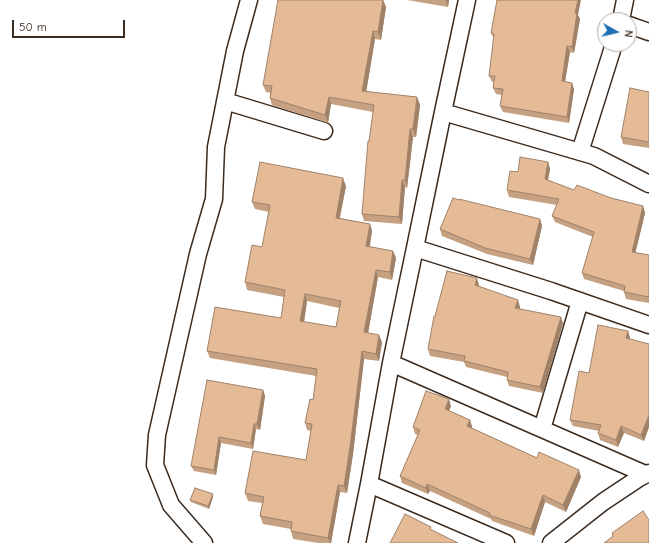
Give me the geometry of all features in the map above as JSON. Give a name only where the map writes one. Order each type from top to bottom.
[{"type":"street","points":[[204,543],[171,505],[155,465],[157,434],[198,254],[214,198],[216,147],[235,51],[249,0]]},
{"type":"street","points":[[357,543],[391,363],[467,0]]},
{"type":"street","points":[[623,12],[625,0]]},
{"type":"street","points":[[637,28],[649,32]]},
{"type":"street","points":[[580,152],[611,52]]},
{"type":"street","points":[[225,101],[324,130]]},
{"type":"street","points":[[443,112],[594,156],[649,184]]},
{"type":"street","points":[[415,248],[649,325]]},
{"type":"street","points":[[542,429],[580,302]]},
{"type":"street","points":[[391,363],[647,474]]},
{"type":"street","points":[[550,543],[603,502],[647,474]]},
{"type":"street","points":[[369,484],[506,543]]},
{"type":"building","points":[[278,0],[383,0],[378,32],[373,31],[362,91],[417,97],[413,129],[410,129],[405,180],[402,180],[399,217],[362,214],[368,141],[374,105],[329,97],[325,115],[270,98],[272,86],[263,85]]},
{"type":"building","points":[[497,0],[578,0],[575,13],[577,13],[572,47],[567,46],[562,81],[572,83],[567,117],[500,106],[503,89],[493,88],[495,76],[489,76],[494,34],[491,33]]},
{"type":"building","points":[[630,88],[649,92],[649,142],[621,137]]},
{"type":"building","points":[[520,157],[548,162],[545,179],[574,190],[577,185],[611,198],[643,206],[632,252],[649,255],[649,297],[624,292],[625,286],[582,273],[594,232],[552,216],[559,199],[507,190],[510,171],[518,172]]},
{"type":"building","points":[[260,162],[343,178],[336,218],[370,224],[366,246],[393,251],[390,272],[376,270],[364,332],[379,335],[376,354],[362,351],[344,486],[338,485],[328,538],[291,531],[292,522],[260,516],[264,497],[245,493],[253,451],[306,460],[312,424],[305,423],[310,399],[313,400],[317,369],[207,351],[215,307],[281,318],[285,290],[245,282],[252,245],[262,247],[270,205],[252,202]],"holes":[[[305,294],[341,301],[336,327],[300,321]]]},
{"type":"building","points":[[453,198],[540,219],[530,259],[485,248],[440,229]]},
{"type":"building","points":[[447,271],[477,278],[475,285],[518,300],[515,308],[561,317],[540,387],[507,380],[508,372],[464,361],[465,356],[428,349],[434,316]]},
{"type":"building","points":[[598,325],[628,331],[626,338],[649,344],[649,415],[641,435],[621,426],[616,440],[598,433],[601,425],[570,420],[579,371],[589,373]]},
{"type":"building","points":[[207,380],[263,390],[257,424],[254,424],[251,443],[219,437],[214,470],[191,466]]},
{"type":"building","points":[[426,391],[449,399],[445,409],[470,420],[467,426],[537,458],[539,452],[579,470],[563,505],[543,495],[531,529],[489,515],[490,513],[427,484],[426,488],[400,476],[420,430],[413,427]]},
{"type":"building","points":[[195,488],[213,494],[208,506],[190,500]]},
{"type":"building","points":[[643,511],[649,520],[649,543],[604,543],[613,536],[612,533]]},
{"type":"building","points":[[405,514],[431,527],[430,529],[458,543],[390,543]]}]
